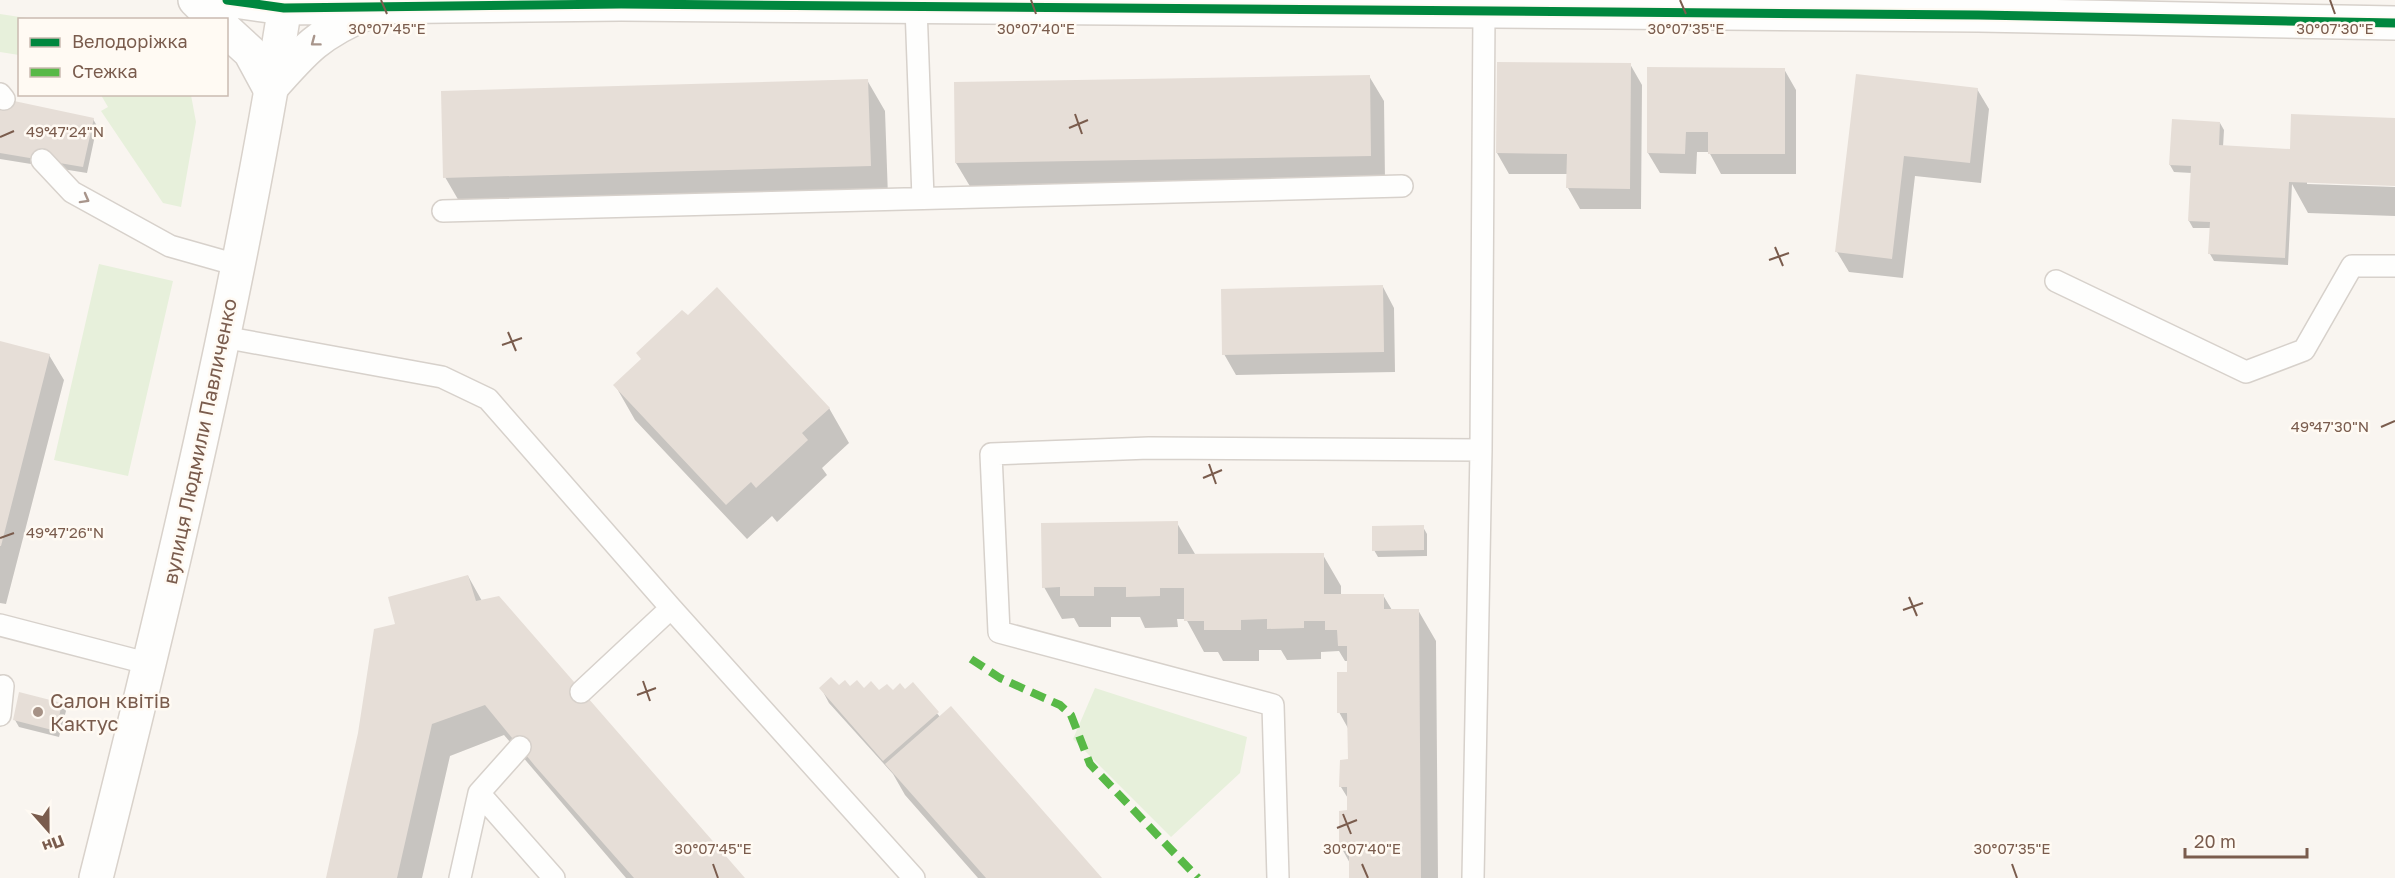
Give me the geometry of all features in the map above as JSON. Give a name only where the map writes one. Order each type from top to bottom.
[{"type":"street","points":[[195,0],[213,18]]},
{"type":"street","points":[[227,0],[285,4],[621,4],[1484,12],[1978,7],[2395,22]]},
{"type":"street","points":[[228,32],[250,52],[270,89],[306,48],[336,26],[379,3]]},
{"type":"street","name":"вулиця Людмили Павличенко","points":[[96,878],[150,663],[223,337],[285,4]]},
{"type":"lane","points":[[916,7],[923,198]]},
{"type":"lane","points":[[1473,878],[1481,450],[1484,12]]},
{"type":"lane","points":[[42,160],[72,192],[170,246],[237,265]]},
{"type":"lane","points":[[443,211],[1402,186]]},
{"type":"lane","points":[[2056,281],[2246,372],[2304,350],[2352,266],[2395,266]]},
{"type":"lane","points":[[223,337],[442,376],[488,399],[671,608],[914,878]]},
{"type":"lane","points":[[1278,878],[1273,705],[999,632],[991,454],[1149,448],[1481,450]]},
{"type":"lane","points":[[581,692],[671,608]]},
{"type":"lane","points":[[0,625],[150,663]]},
{"type":"lane","points":[[0,715],[3,686]]},
{"type":"lane","points":[[460,878],[479,793],[520,747]]},
{"type":"lane","points":[[479,793],[554,878]]},
{"type":"green space","points":[[0,14],[26,18],[18,18],[18,55],[0,52]]},
{"type":"green space","points":[[102,96],[191,96],[196,122],[181,207],[163,203],[101,111],[108,107]]},
{"type":"green space","points":[[99,264],[173,281],[128,476],[54,460]]},
{"type":"green space","points":[[1095,688],[1247,737],[1240,773],[1171,837],[1073,739]]},
{"type":"building","points":[[1497,62],[1631,63],[1630,189],[1566,188],[1567,154],[1496,153]]},
{"type":"building","points":[[1647,67],[1785,68],[1785,154],[1708,154],[1708,132],[1686,132],[1685,154],[1647,153]]},
{"type":"building","points":[[1856,74],[1978,88],[1970,163],[1904,156],[1892,259],[1835,252]]},
{"type":"building","points":[[1370,75],[1371,156],[955,163],[954,82]]},
{"type":"building","points":[[868,79],[871,166],[443,178],[441,91]]},
{"type":"building","points":[[0,98],[94,118],[83,167],[0,153]]},
{"type":"building","points":[[2291,114],[2395,118],[2395,186],[2289,182],[2285,258],[2208,254],[2210,222],[2188,221],[2191,166],[2169,165],[2172,119],[2220,122],[2219,145],[2290,149]]},
{"type":"building","points":[[1383,285],[1384,352],[1222,355],[1221,289]]},
{"type":"building","points":[[717,287],[830,408],[802,433],[808,440],[756,488],[751,482],[726,505],[613,385],[641,359],[636,353],[682,310],[688,315]]},
{"type":"building","points":[[0,341],[50,354],[1,546],[0,546]]},
{"type":"building","points":[[1178,521],[1178,554],[1324,553],[1324,594],[1384,594],[1384,609],[1419,609],[1421,878],[1349,878],[1349,848],[1339,848],[1339,811],[1347,810],[1347,787],[1339,787],[1340,760],[1348,759],[1347,713],[1337,713],[1337,672],[1347,672],[1347,646],[1338,646],[1337,630],[1325,630],[1325,621],[1304,621],[1304,628],[1267,629],[1267,619],[1241,620],[1241,630],[1204,630],[1204,621],[1184,621],[1184,588],[1160,588],[1160,596],[1126,597],[1126,587],[1094,587],[1094,596],[1060,596],[1060,587],[1042,588],[1041,523]]},
{"type":"building","points":[[1424,525],[1424,550],[1372,551],[1372,526]]},
{"type":"building","points":[[468,575],[476,601],[499,596],[745,878],[634,878],[535,766],[485,705],[432,724],[397,878],[326,878],[358,733],[374,629],[395,624],[388,597]]},
{"type":"building","points":[[831,677],[839,685],[845,680],[850,686],[857,680],[864,688],[871,681],[879,690],[887,684],[893,690],[900,683],[905,689],[913,682],[939,712],[883,761],[819,688]]},
{"type":"building","name":"Салон квітів Кактус","points":[[19,692],[62,703],[56,731],[13,720]]},
{"type":"building","points":[[951,706],[1102,878],[986,878],[885,764]]},
{"type":"marked path","points":[[971,659],[1000,678],[1060,705],[1071,715],[1090,764],[1198,878]]},
{"type":"cycle path","points":[[227,0],[284,8],[621,4],[1978,15],[2395,23]]},
{"type":"place","name":"Салон квітів Кактус","points":[[38,712]]}]
